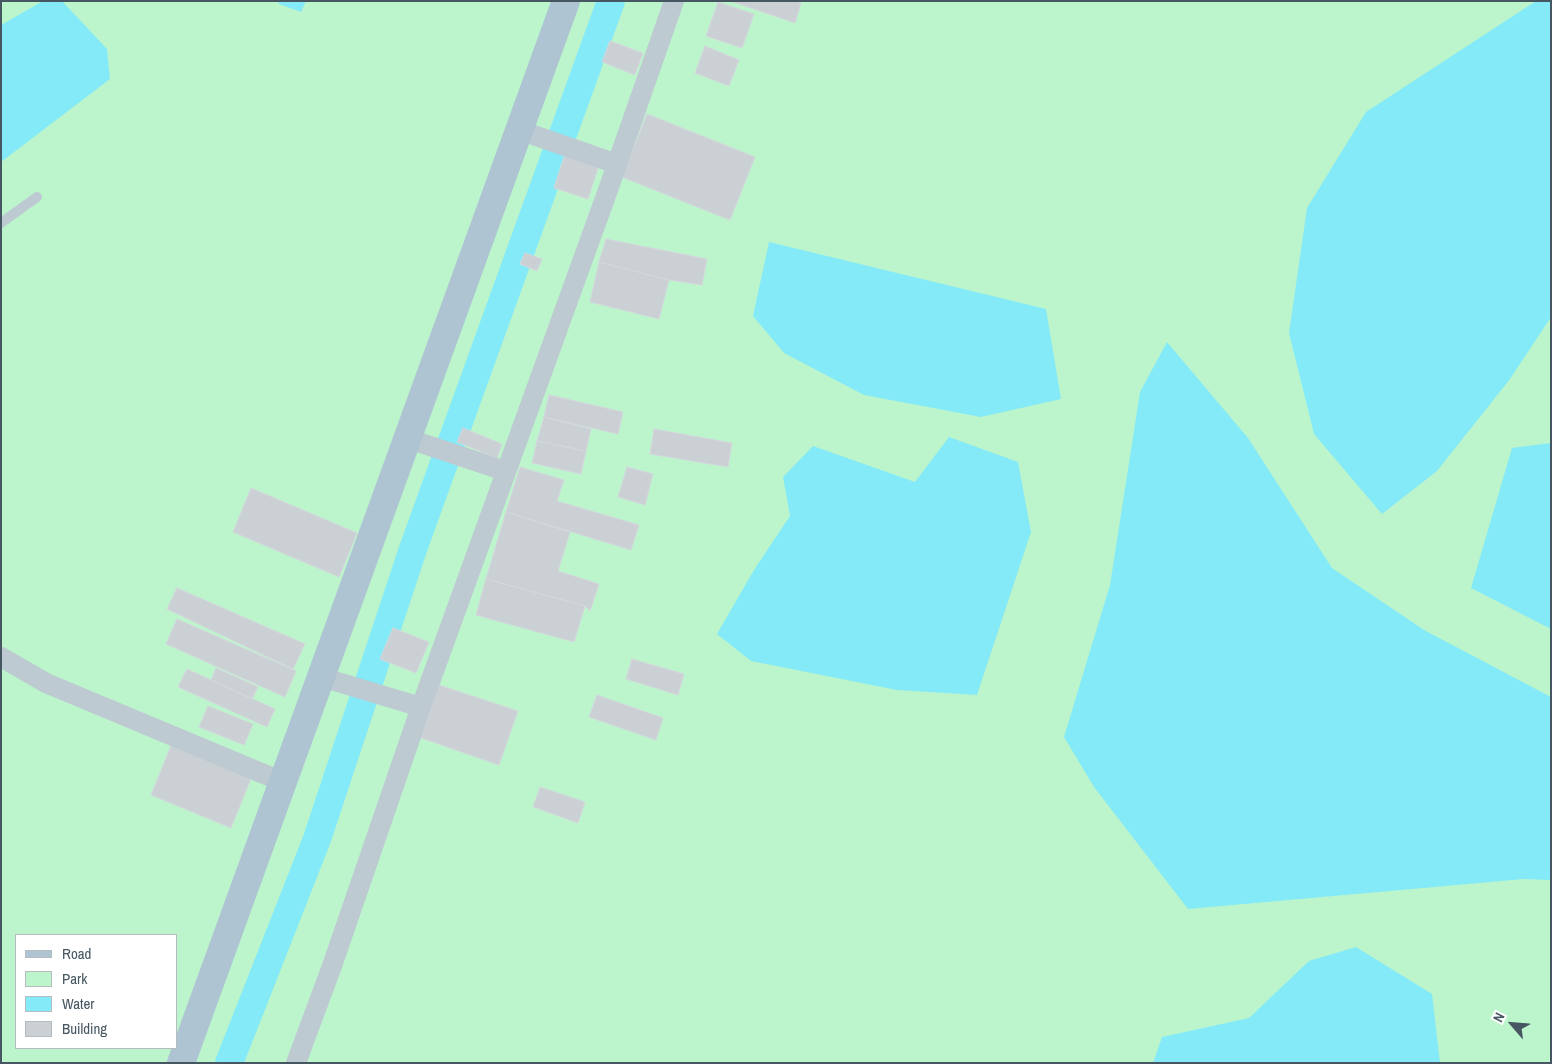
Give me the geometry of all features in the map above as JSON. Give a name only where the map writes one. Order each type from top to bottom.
[{"type":"main road","points":[[181,1063],[566,1]]},
{"type":"street","points":[[296,1063],[332,966],[505,471],[617,164],[674,1]]},
{"type":"street","points":[[520,130],[617,164]]},
{"type":"street","points":[[406,438],[505,471]]},
{"type":"street","points":[[1,658],[46,683],[283,782]]},
{"type":"street","points":[[321,677],[422,707]]},
{"type":"lane","points":[[1,223],[37,197]]},
{"type":"green space","points":[[1,1],[1551,1],[1551,1063],[1,1063]]},
{"type":"water","points":[[43,1],[62,1],[107,49],[110,79],[1,162],[1,25]]},
{"type":"water","points":[[278,1],[306,1],[301,12],[279,4]]},
{"type":"water","points":[[1536,1],[1551,1],[1551,317],[1510,379],[1437,471],[1382,514],[1314,434],[1289,333],[1307,208],[1366,112]]},
{"type":"water","points":[[769,242],[1046,309],[1061,399],[981,417],[864,395],[784,353],[753,316]]},
{"type":"water","points":[[1167,342],[1248,438],[1332,568],[1424,630],[1551,697],[1551,880],[1524,879],[1188,909],[1094,787],[1064,737],[1110,585],[1140,392]]},
{"type":"water","points":[[949,437],[1018,462],[1031,532],[977,695],[897,690],[751,661],[717,634],[754,570],[790,516],[783,477],[813,446],[915,482]]},
{"type":"water","points":[[1551,443],[1551,629],[1471,588],[1512,448]]},
{"type":"water","points":[[1356,947],[1432,994],[1440,1063],[1153,1063],[1162,1037],[1249,1018],[1309,961]]},
{"type":"building","points":[[730,1],[795,1],[801,3],[795,23]]},
{"type":"building","points":[[718,2],[754,14],[742,48],[706,36]]},
{"type":"building","points":[[610,41],[643,53],[635,75],[602,62]]},
{"type":"building","points":[[705,46],[739,60],[729,86],[695,73]]},
{"type":"building","points":[[647,114],[755,157],[730,220],[622,177]]},
{"type":"building","points":[[565,154],[599,165],[588,199],[554,188]]},
{"type":"building","points":[[606,239],[707,259],[702,285],[669,280],[599,262]]},
{"type":"building","points":[[525,253],[542,259],[537,271],[520,264]]},
{"type":"building","points":[[599,262],[669,280],[659,319],[590,302]]},
{"type":"building","points":[[549,395],[623,412],[618,434],[544,417]]},
{"type":"building","points":[[544,417],[591,429],[586,451],[537,441]]},
{"type":"building","points":[[463,428],[502,444],[497,458],[457,442]]},
{"type":"building","points":[[654,429],[732,443],[728,467],[650,454]]},
{"type":"building","points":[[537,441],[586,451],[581,474],[532,463]]},
{"type":"building","points":[[520,467],[564,480],[557,501],[639,525],[631,550],[506,512]]},
{"type":"building","points":[[627,467],[653,474],[645,505],[618,497]]},
{"type":"building","points":[[251,488],[357,533],[339,577],[233,532]]},
{"type":"building","points":[[506,512],[570,532],[558,571],[599,584],[590,611],[585,606],[486,579]]},
{"type":"building","points":[[486,579],[585,606],[574,642],[476,615]]},
{"type":"building","points":[[177,588],[305,644],[293,669],[167,609]]},
{"type":"building","points":[[177,619],[296,671],[285,697],[166,644]]},
{"type":"building","points":[[393,628],[429,642],[416,673],[380,659]]},
{"type":"building","points":[[632,659],[684,674],[678,695],[626,679]]},
{"type":"building","points":[[216,668],[258,687],[252,699],[211,680]]},
{"type":"building","points":[[187,669],[275,709],[267,727],[178,687]]},
{"type":"building","points":[[439,685],[518,711],[499,765],[421,738]]},
{"type":"building","points":[[597,695],[663,718],[656,740],[589,717]]},
{"type":"building","points":[[208,706],[253,724],[244,745],[199,727]]},
{"type":"building","points":[[172,743],[252,776],[231,828],[151,795]]},
{"type":"building","points":[[540,787],[585,802],[578,823],[533,807]]},
{"type":"waterway","points":[[229,1063],[317,839],[413,549],[611,1]]}]
